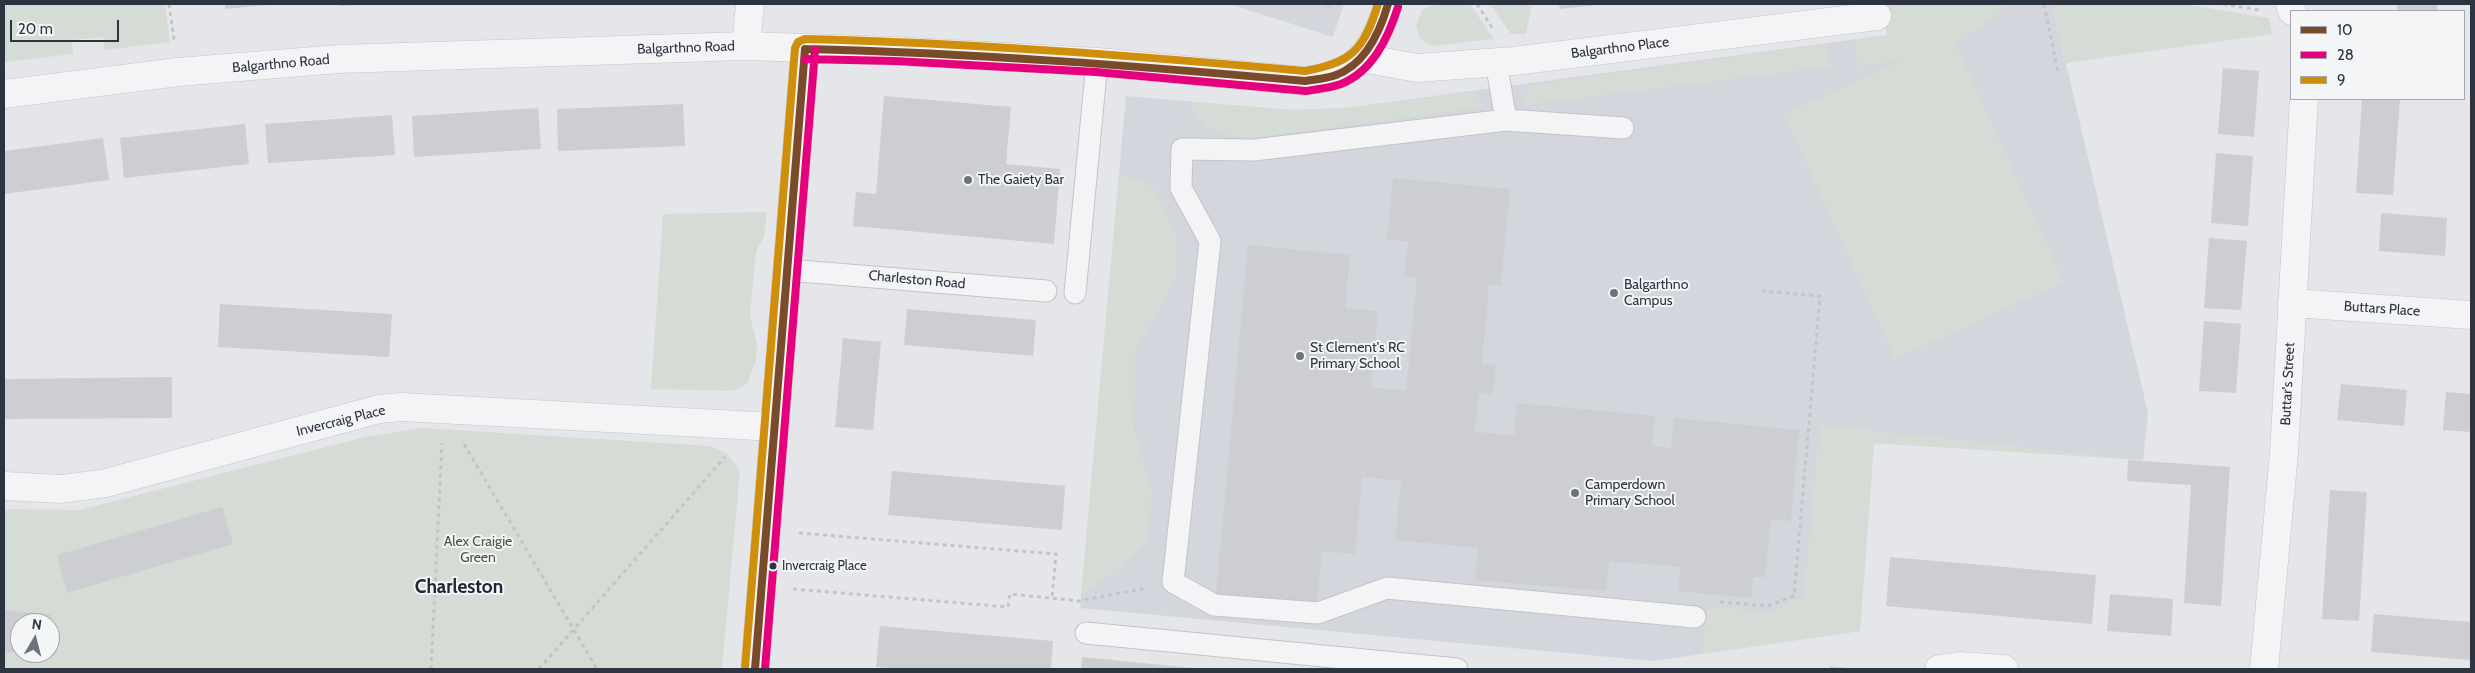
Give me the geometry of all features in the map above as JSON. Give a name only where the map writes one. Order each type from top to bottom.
[{"type":"street","points":[[746,46],[750,4]]},
{"type":"street","points":[[1362,58],[1383,22],[1388,4]]},
{"type":"street","name":"Balgarthno Place","points":[[1362,58],[1417,68],[1496,62],[1877,16]]},
{"type":"street","name":"Balgarthno Road","points":[[4,94],[178,72],[339,60],[746,46],[895,51],[1098,62],[1305,81],[1337,75],[1362,58]]},
{"type":"street","points":[[755,669],[805,49]]},
{"type":"street","name":"Buttar's Street","points":[[2264,669],[2284,453],[2304,100]]},
{"type":"street","name":"Buttars Place","points":[[2292,303],[2471,315]]},
{"type":"street","name":"Invercraig Place","points":[[4,486],[62,489],[106,483],[379,409],[402,407],[775,427]]},
{"type":"street","points":[[1939,669],[1960,666],[2004,669]]},
{"type":"lane","points":[[1075,293],[1098,62]]},
{"type":"lane","points":[[1496,62],[1506,120]]},
{"type":"lane","points":[[1623,128],[1506,120],[1254,150],[1182,149],[1181,188],[1210,241],[1173,582],[1214,605],[1318,613],[1387,588],[1695,617]]},
{"type":"lane","name":"Charleston Road","points":[[787,270],[1046,291]]},
{"type":"lane","points":[[1086,633],[1457,669]]},
{"type":"path","points":[[2044,4],[2058,72]]},
{"type":"path","points":[[1695,617],[1707,601],[1768,606],[1794,596],[1820,296],[1763,291]]},
{"type":"path","points":[[444,410],[597,669]]},
{"type":"path","points":[[431,669],[444,410]]},
{"type":"path","points":[[540,669],[572,629],[727,454]]},
{"type":"path","points":[[766,531],[1056,554],[1052,598]]},
{"type":"path","points":[[761,587],[1008,607],[1010,594],[1080,601],[1173,582]]},
{"type":"shaded area","points":[[1229,4],[1344,4],[1333,37]]},
{"type":"shaded area","name":"Balgarthno Campus","points":[[1883,4],[2052,4],[2148,413],[2143,460],[1874,443],[1860,631],[1653,661],[1080,608],[1126,96],[1291,110],[1345,108],[1887,35]]},
{"type":"green space","points":[[4,4],[165,4],[170,42],[105,50],[103,37],[72,40],[73,54],[4,62]]},
{"type":"green space","points":[[1437,4],[1470,4],[1494,39],[1432,46],[1420,39],[1416,25],[1422,10]]},
{"type":"green space","points":[[1490,4],[1532,4],[1526,34],[1511,34]]},
{"type":"green space","points":[[1883,4],[2010,4],[1956,45],[2064,282],[1895,359],[1784,114],[1902,61],[1858,66],[1855,40],[1888,35]]},
{"type":"green space","points":[[2052,4],[2183,4],[2269,18],[2272,34],[2066,63]]},
{"type":"green space","points":[[1827,44],[1830,67],[1526,105],[1524,95],[1531,85]]},
{"type":"green space","points":[[1473,92],[1485,107],[1253,138],[1231,136],[1214,130],[1201,120],[1188,102],[1291,110],[1345,108]]},
{"type":"green space","points":[[1119,173],[1154,188],[1177,236],[1176,280],[1135,351],[1134,430],[1152,491],[1148,540],[1114,572],[1081,595]]},
{"type":"green space","points":[[767,212],[764,236],[756,252],[750,316],[757,344],[756,361],[747,384],[733,391],[651,389],[663,214]]},
{"type":"green space","points":[[1820,425],[2143,460],[1874,443],[1860,631],[1702,654],[1708,606],[1773,612],[1804,596]]},
{"type":"green space","name":"Alex Craigie Green","points":[[422,428],[711,446],[727,454],[740,471],[722,669],[4,669],[4,509],[79,510],[365,437]]},
{"type":"building","points":[[225,4],[268,4],[268,5],[225,9]]},
{"type":"building","points":[[339,4],[359,4],[359,5],[339,6]]},
{"type":"building","points":[[1319,4],[1331,4],[1330,8]]},
{"type":"building","points":[[1559,4],[1598,4],[1598,5],[1560,9]]},
{"type":"building","points":[[2397,4],[2437,4],[2437,10],[2397,10]]},
{"type":"building","points":[[2223,68],[2259,71],[2254,137],[2218,134]]},
{"type":"building","name":"The Gaiety Bar","points":[[884,96],[1011,107],[1006,164],[1060,169],[1054,244],[853,226],[856,192],[876,194]]},
{"type":"building","points":[[2362,100],[2400,100],[2393,195],[2356,193]]},
{"type":"building","points":[[683,104],[685,146],[558,151],[557,109]]},
{"type":"building","points":[[538,108],[541,149],[414,157],[412,116]]},
{"type":"building","points":[[392,115],[395,155],[268,163],[265,124]]},
{"type":"building","points":[[245,124],[249,164],[124,178],[120,138]]},
{"type":"building","points":[[103,138],[109,180],[4,194],[4,151]]},
{"type":"building","points":[[2216,153],[2253,156],[2248,226],[2211,223]]},
{"type":"building","points":[[1393,178],[1510,189],[1501,286],[1489,285],[1482,364],[1496,365],[1493,395],[1479,393],[1475,432],[1514,435],[1517,403],[1655,416],[1652,446],[1671,448],[1674,418],[1799,430],[1791,521],[1771,519],[1765,577],[1753,577],[1751,598],[1678,591],[1680,567],[1609,561],[1606,591],[1475,580],[1478,548],[1395,540],[1401,481],[1362,477],[1355,554],[1322,551],[1317,603],[1216,594],[1248,245],[1350,255],[1345,308],[1378,311],[1371,387],[1406,391],[1417,278],[1404,276],[1408,241],[1387,240]]},
{"type":"building","points":[[2381,213],[2447,218],[2445,256],[2379,251]]},
{"type":"building","points":[[2209,238],[2247,241],[2241,310],[2204,308]]},
{"type":"building","points":[[220,304],[392,314],[389,357],[218,347]]},
{"type":"building","points":[[907,309],[1036,320],[1033,356],[904,345]]},
{"type":"building","points":[[2204,321],[2241,324],[2236,393],[2199,391]]},
{"type":"building","points":[[843,338],[881,342],[873,430],[835,427]]},
{"type":"building","points":[[172,377],[172,418],[4,419],[4,379]]},
{"type":"building","points":[[2341,384],[2407,390],[2404,426],[2337,420]]},
{"type":"building","points":[[2446,392],[2471,394],[2471,432],[2443,430]]},
{"type":"building","points":[[2128,460],[2230,467],[2221,606],[2184,603],[2191,485],[2127,481]]},
{"type":"building","points":[[892,471],[1065,486],[1062,530],[888,515]]},
{"type":"building","points":[[2330,490],[2367,492],[2359,621],[2322,619]]},
{"type":"building","points":[[222,507],[233,544],[67,593],[57,555]]},
{"type":"building","points":[[1890,557],[2096,575],[2092,624],[1886,606]]},
{"type":"building","points":[[2110,594],[2173,599],[2171,636],[2107,631]]},
{"type":"building","points":[[4,610],[39,613],[10,613],[10,652],[4,652]]},
{"type":"building","points":[[2374,614],[2471,622],[2471,660],[2371,652]]},
{"type":"building","points":[[880,626],[1053,641],[1051,669],[900,669],[876,667]]},
{"type":"building","points":[[1082,657],[1194,668],[1194,669],[1081,669]]},
{"type":"building","points":[[1830,666],[1846,668],[1846,669],[1830,669]]},
{"type":"transit line","name":"9","points":[[745,668],[795,48],[798,42],[805,39],[993,47],[1117,55],[1305,71],[1334,64],[1354,52],[1367,33],[1378,4]]},
{"type":"transit line","name":"10","points":[[805,49],[1055,61],[1305,81],[1336,75],[1356,63],[1364,55],[1376,36],[1388,4]]},
{"type":"transit line","name":"28","points":[[805,59],[895,61],[1096,72],[1306,91],[1341,84],[1362,71],[1384,42],[1398,7]]},
{"type":"transit line","name":"10","points":[[755,669],[805,49]]},
{"type":"transit line","name":"28","points":[[765,669],[815,50]]},
{"type":"place","name":"The Gaiety Bar","points":[[968,180]]},
{"type":"place","name":"Balgarthno Campus","points":[[1614,293]]},
{"type":"place","name":"St Clement's RC Primary School","points":[[1300,356]]},
{"type":"place","name":"Camperdown Primary School","points":[[1575,493]]},
{"type":"place","name":"Invercraig Place","points":[[773,566]]},
{"type":"district","name":"Charleston","points":[[459,587]]}]
